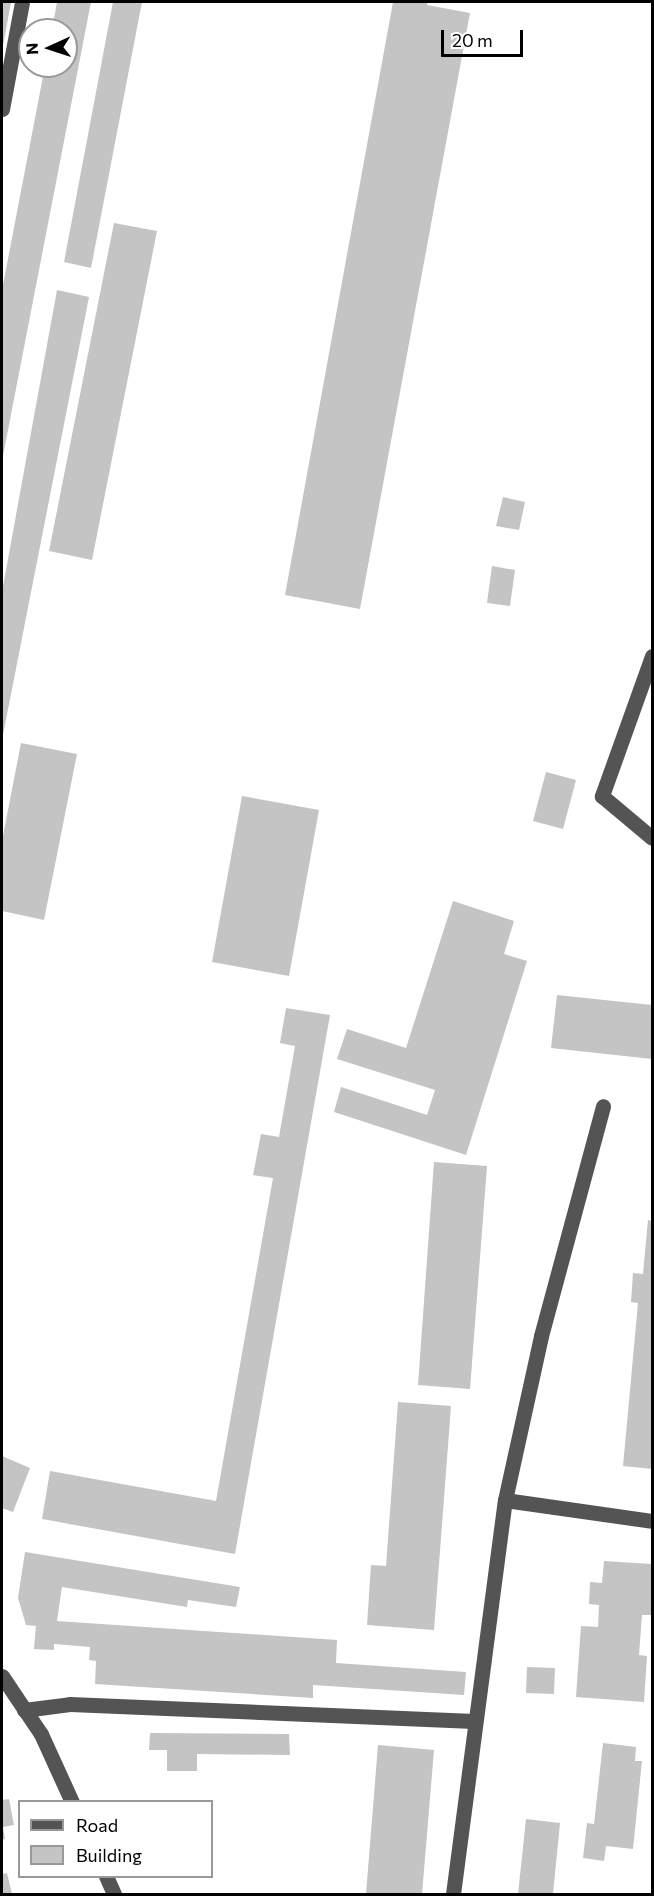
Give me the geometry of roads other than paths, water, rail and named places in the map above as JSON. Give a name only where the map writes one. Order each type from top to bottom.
[{"type":"street","points":[[2,110],[22,2]]},
{"type":"street","points":[[652,656],[602,796],[652,838]]},
{"type":"street","points":[[453,1894],[474,1721],[505,1500],[541,1336],[603,1106]]},
{"type":"street","points":[[505,1500],[652,1521]]},
{"type":"street","points":[[2,1676],[41,1734],[71,1800]]},
{"type":"street","points":[[24,1710],[70,1704],[474,1721]]},
{"type":"street","points":[[107,1878],[114,1894]]}]
